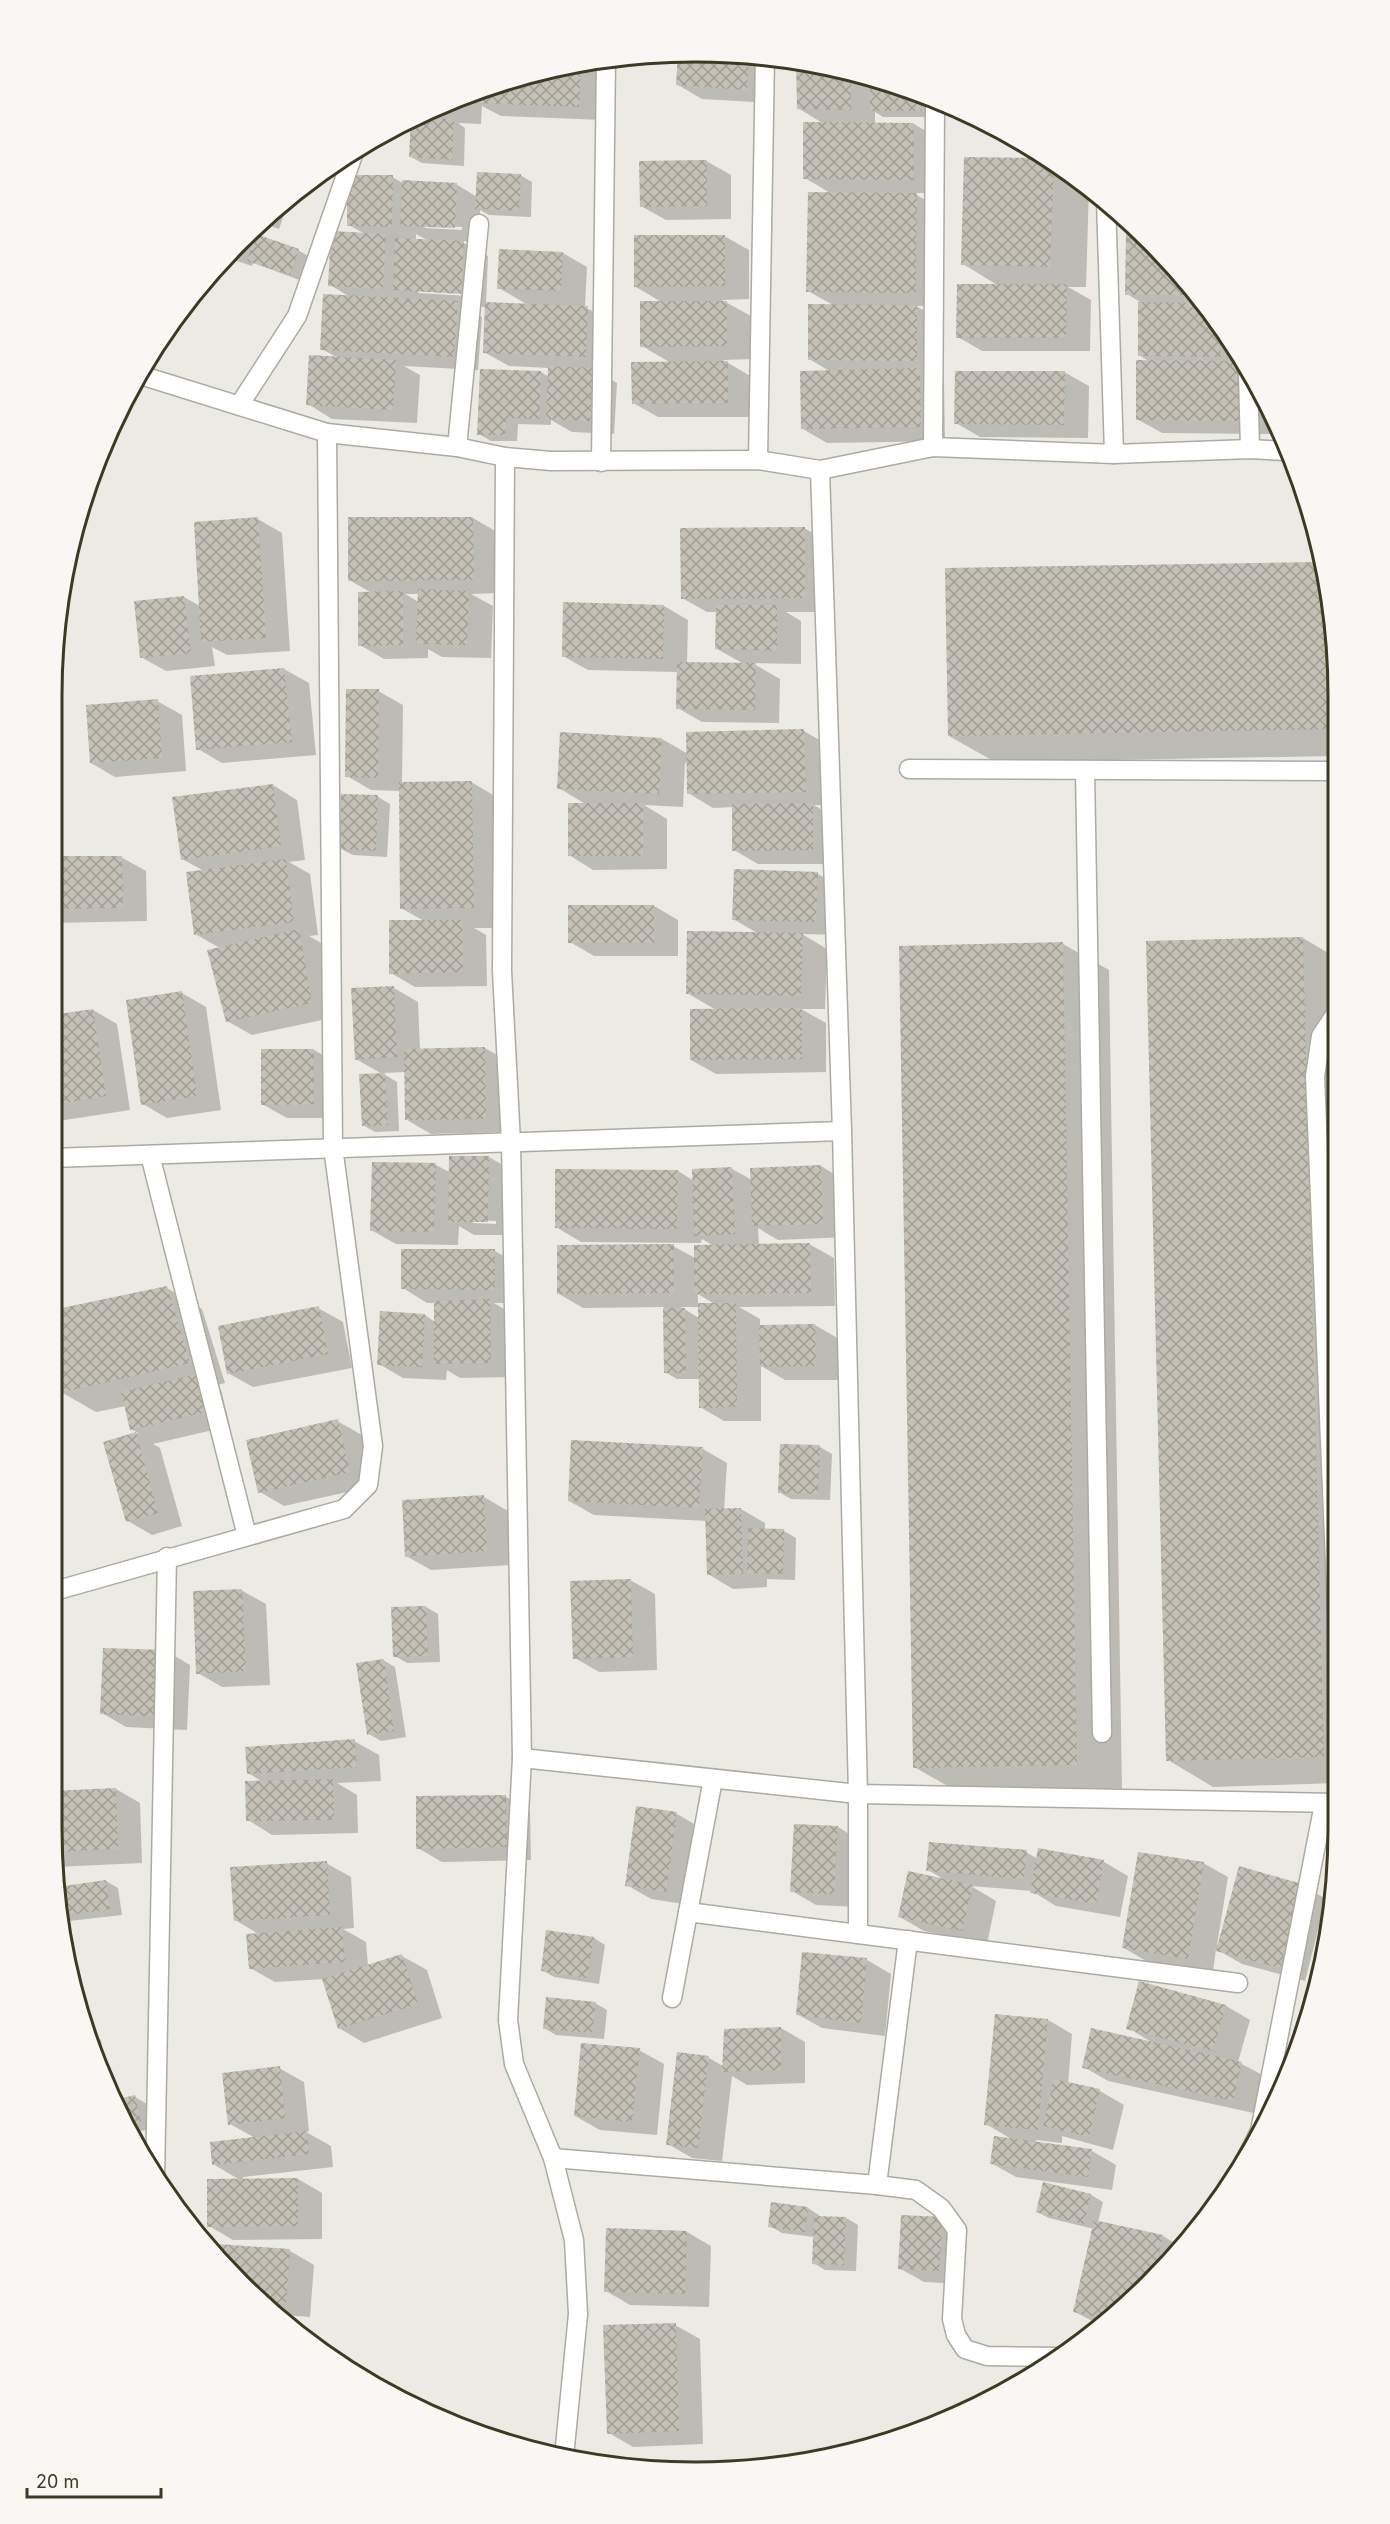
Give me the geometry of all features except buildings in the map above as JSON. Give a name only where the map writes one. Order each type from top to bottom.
[{"type":"street","points":[[758,460],[765,66]]},
{"type":"street","points":[[601,462],[606,68]]},
{"type":"street","points":[[933,447],[935,109]]},
{"type":"street","points":[[240,404],[297,316],[350,164]]},
{"type":"street","points":[[1106,213],[1114,454]]},
{"type":"street","points":[[457,447],[479,224]]},
{"type":"street","points":[[147,377],[240,404],[327,433],[457,447],[505,457],[601,462],[758,460],[820,470],[933,447],[1114,454],[1250,449],[1279,451]]},
{"type":"street","points":[[1248,386],[1250,449]]},
{"type":"street","points":[[62,1589],[167,1557],[344,1509],[368,1485],[373,1446],[333,1147],[327,433]]},
{"type":"street","points":[[505,457],[502,971],[511,1142],[522,1758],[508,2020],[514,2064],[553,2158],[574,2240],[578,2314],[565,2449]]},
{"type":"street","points":[[820,470],[842,1131],[858,1794],[858,1934]]},
{"type":"street","points":[[909,769],[1328,771]]},
{"type":"street","points":[[1084,770],[1102,1733]]},
{"type":"street","points":[[1328,1026],[1321,1036],[1315,1076],[1328,1392]]},
{"type":"street","points":[[62,1158],[842,1131]]},
{"type":"street","points":[[150,1155],[247,1536]]},
{"type":"street","points":[[155,2161],[167,1557]]},
{"type":"street","points":[[522,1758],[858,1794],[1328,1803]]},
{"type":"street","points":[[672,1998],[713,1779]]},
{"type":"street","points":[[1266,2101],[1328,1817]]},
{"type":"street","points":[[688,1912],[1238,1983]]},
{"type":"street","points":[[877,2185],[909,1940]]},
{"type":"street","points":[[553,2158],[916,2190],[941,2208],[957,2230],[952,2319],[965,2349],[987,2356],[1046,2357]]}]
